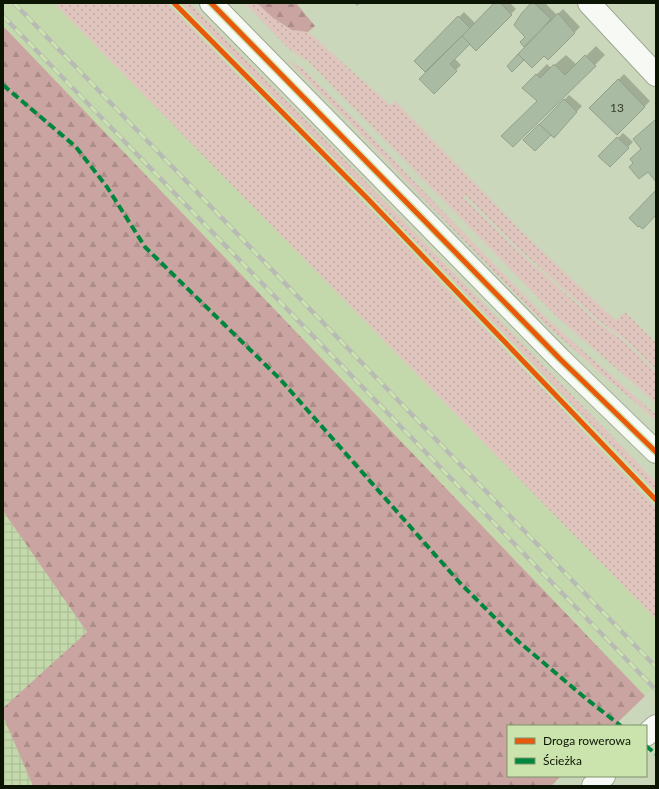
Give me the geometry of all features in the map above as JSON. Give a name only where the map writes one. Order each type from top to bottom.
[{"type":"street","points":[[212,3],[556,355],[656,452]]},
{"type":"street","points":[[589,3],[656,75]]},
{"type":"street","points":[[647,734],[656,726]]},
{"type":"street","points":[[593,786],[603,777]]},
{"type":"shaded area","points":[[3,3],[54,3],[656,619],[656,686],[645,696],[3,26]]},
{"type":"shaded area","points":[[54,3],[167,3],[404,244],[656,508],[656,619]]},
{"type":"shaded area","points":[[181,3],[190,3],[336,151],[656,482],[656,492],[369,193]]},
{"type":"shaded area","points":[[245,3],[257,3],[272,17],[292,30],[308,32],[391,106],[395,101],[522,232],[616,321],[625,312],[656,343],[656,369],[627,341],[599,321],[516,246],[465,195],[463,197],[515,248],[598,323],[626,343],[656,372],[656,403],[556,316],[308,61],[290,50]]},
{"type":"shaded area","points":[[286,59],[303,69],[350,115],[547,319],[656,415],[656,420],[543,322]]},
{"type":"shaded area","points":[[3,511],[87,632],[3,708]]},
{"type":"shaded area","points":[[3,716],[33,786],[3,786]]},
{"type":"green space","points":[[257,3],[296,3],[315,26],[308,32],[292,30],[272,17]]},
{"type":"green space","points":[[3,26],[645,696],[615,725],[507,725],[507,777],[560,777],[551,786],[33,786],[3,716],[3,708],[87,632],[3,511]]},
{"type":"building","points":[[494,3],[500,3],[512,15],[476,51],[462,36]]},
{"type":"building","points":[[531,3],[534,3],[551,19],[524,47],[520,42],[525,37],[514,25]]},
{"type":"building","points":[[558,13],[575,33],[548,60],[544,56],[532,68],[518,54]]},
{"type":"building","points":[[458,16],[470,28],[425,72],[414,61]]},
{"type":"building","points":[[462,36],[470,44],[450,64],[457,71],[434,94],[419,79]]},
{"type":"building","points":[[518,54],[524,60],[512,72],[507,66]]},
{"type":"building","points":[[585,55],[596,66],[513,147],[501,136],[537,101],[522,88],[536,74],[540,78],[553,65],[555,65],[565,75]]},
{"type":"building","points":[[618,79],[645,107],[617,135],[589,108]]},
{"type":"building","points":[[564,99],[577,112],[554,138],[539,125]]},
{"type":"building","points":[[656,119],[656,182],[648,172],[639,179],[629,167],[633,163],[630,159],[641,149],[633,139]]},
{"type":"building","points":[[539,124],[551,135],[535,151],[523,140]]},
{"type":"building","points":[[617,137],[629,148],[610,167],[598,156]]},
{"type":"building","points":[[656,190],[656,215],[643,229],[639,226],[638,227],[629,218]]},
{"type":"railway","points":[[14,3],[656,667]]},
{"type":"railway","points":[[3,16],[656,690]]},
{"type":"marked path","points":[[3,85],[76,147],[107,187],[145,247],[280,379],[460,583],[519,642],[620,725]]},
{"type":"marked path","points":[[647,747],[656,754]]},
{"type":"cycle path","points":[[174,3],[366,197],[656,500]]},
{"type":"cycle path","points":[[211,3],[561,360],[656,452]]}]
